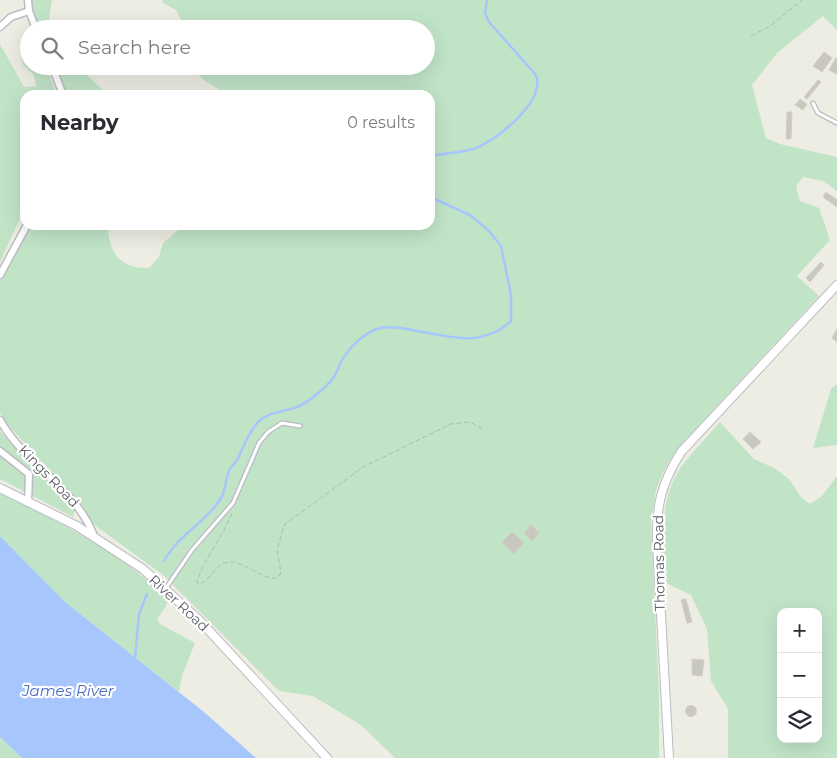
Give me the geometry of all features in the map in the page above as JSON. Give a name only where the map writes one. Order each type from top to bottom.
[{"type":"street","points":[[28,0],[28,12],[32,20]]},
{"type":"street","points":[[0,27],[11,17],[28,12]]},
{"type":"street","points":[[55,75],[61,90]]},
{"type":"street","points":[[0,275],[24,230]]},
{"type":"street","name":"Thomas Road","points":[[669,758],[656,522],[661,492],[668,474],[681,452],[837,285]]},
{"type":"street","name":"Kings Road","points":[[0,420],[10,435],[79,507],[94,536]]},
{"type":"street","points":[[0,452],[29,474],[31,480],[28,503]]},
{"type":"street","name":"River Road","points":[[0,488],[94,536],[119,552],[166,589],[236,659],[327,758]]},
{"type":"lane","points":[[813,103],[818,113],[837,123]]},
{"type":"lane","points":[[166,589],[192,550],[234,503],[259,443],[265,435],[282,423],[300,426]]},
{"type":"path","points":[[751,36],[770,26],[802,0]]},
{"type":"path","points":[[234,503],[228,524],[200,571],[198,584],[207,580],[218,567],[228,562],[278,578],[281,572],[278,559],[278,541],[284,525],[363,466],[451,424],[470,422],[484,430]]},
{"type":"green space","points":[[31,0],[52,0],[50,20],[36,20]]},
{"type":"green space","points":[[162,0],[837,0],[837,30],[823,16],[777,53],[752,85],[766,138],[780,144],[837,157],[837,191],[823,181],[803,177],[796,186],[800,201],[819,208],[830,240],[797,276],[819,296],[677,449],[663,472],[656,490],[651,522],[659,697],[659,758],[395,758],[361,725],[313,696],[279,691],[163,575],[93,524],[82,505],[5,422],[0,412],[0,282],[28,230],[108,230],[110,244],[118,257],[131,266],[149,268],[159,257],[163,243],[178,230],[435,230],[435,90],[220,90],[202,79],[199,75],[435,75],[435,20],[181,20],[176,10],[163,3]]},
{"type":"green space","points":[[0,44],[24,87],[36,86],[34,75],[49,75],[55,90],[20,90],[20,219],[0,262]]},
{"type":"green space","points":[[59,75],[87,75],[103,90],[65,90]]},
{"type":"green space","points":[[837,384],[837,445],[813,448],[831,389]]},
{"type":"green space","points":[[720,422],[754,459],[774,468],[789,479],[801,497],[810,504],[822,496],[837,476],[837,758],[728,758],[728,709],[711,681],[707,629],[691,595],[666,583],[663,536],[669,491],[675,477]]},
{"type":"green space","points":[[0,431],[75,510],[73,517],[0,479]]},
{"type":"green space","points":[[0,493],[67,527],[110,552],[130,566],[168,599],[166,606],[157,619],[160,624],[195,643],[182,676],[179,692],[65,602],[0,536]]},
{"type":"green space","points":[[0,737],[22,758],[0,758]]},
{"type":"water","name":"James River","points":[[0,536],[65,602],[204,712],[256,758],[22,758],[0,737]]},
{"type":"building","points":[[824,52],[832,58],[822,72],[813,66]]},
{"type":"building","points":[[837,58],[837,74],[829,70]]},
{"type":"building","points":[[818,80],[821,82],[807,99],[804,97]]},
{"type":"building","points":[[800,99],[807,104],[803,110],[795,105]]},
{"type":"building","points":[[787,112],[792,112],[791,139],[786,139]]},
{"type":"building","points":[[826,192],[837,200],[837,207],[823,197]]},
{"type":"building","points":[[821,262],[824,265],[810,282],[806,278]]},
{"type":"building","points":[[837,329],[837,342],[832,338]]},
{"type":"building","points":[[750,432],[761,442],[753,449],[743,439]]},
{"type":"building","points":[[531,525],[539,533],[532,541],[524,533]]},
{"type":"building","points":[[512,532],[524,543],[514,554],[502,542]]},
{"type":"building","points":[[686,599],[692,622],[687,623],[681,600]]},
{"type":"building","points":[[692,659],[704,660],[702,676],[692,675]]},
{"type":"building","points":[[691,705],[697,711],[691,717],[685,711]]},
{"type":"waterway","points":[[435,155],[471,150],[485,143],[518,118],[534,96],[537,85],[536,75],[489,22],[485,13],[487,0]]},
{"type":"waterway","points":[[164,561],[184,536],[220,500],[229,471],[258,422],[272,414],[297,407],[315,396],[332,380],[344,357],[362,337],[374,330],[390,327],[448,337],[474,338],[499,330],[511,321],[511,295],[501,246],[488,230],[470,215],[435,199]]},
{"type":"waterway","points":[[135,658],[139,614],[147,594]]}]
